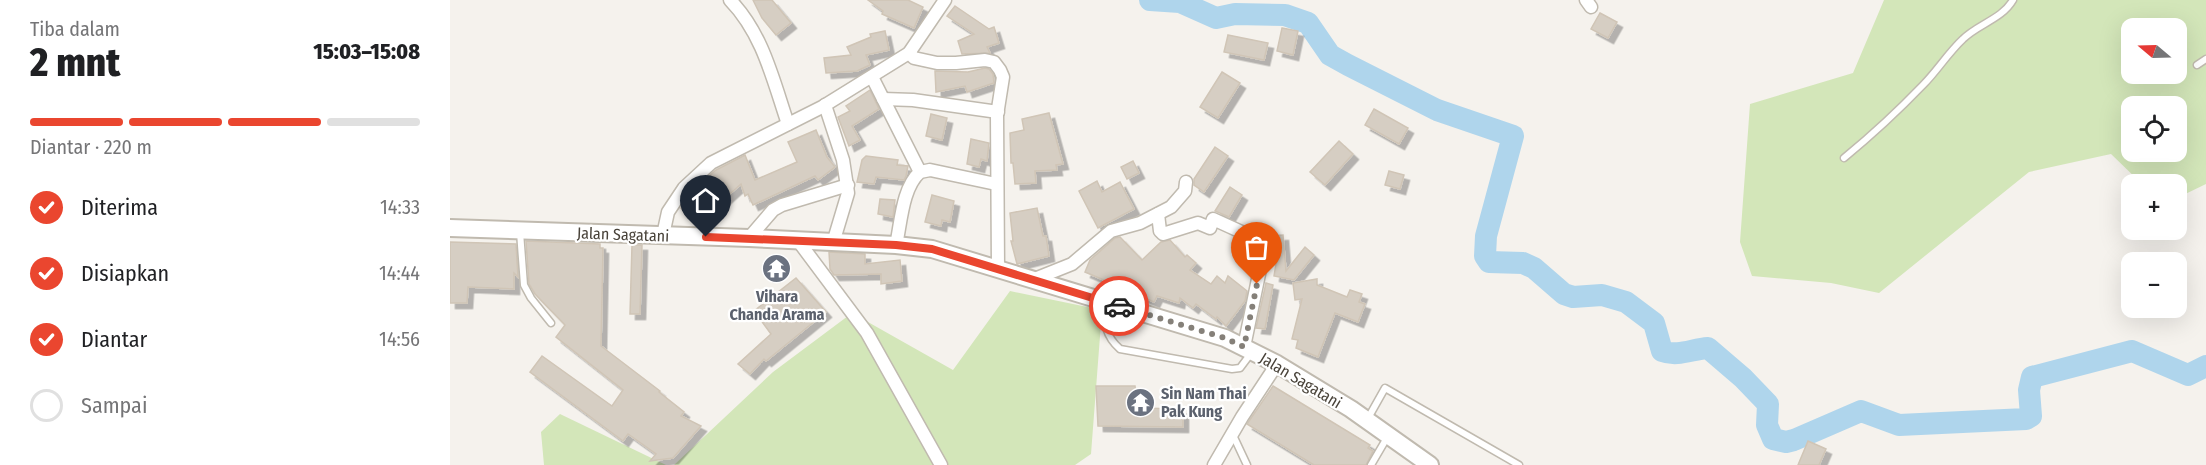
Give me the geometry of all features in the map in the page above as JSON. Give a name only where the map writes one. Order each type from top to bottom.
[{"type":"street","points":[[730,0],[750,25],[761,45],[788,124]]},
{"type":"street","points":[[663,235],[668,212],[684,188],[711,163],[825,105],[909,53],[945,0]]},
{"type":"street","points":[[909,53],[914,58],[937,63],[985,60],[994,62],[1003,77],[998,112],[996,184],[998,268]]},
{"type":"street","points":[[872,77],[920,172]]},
{"type":"street","points":[[883,99],[913,100],[998,112]]},
{"type":"street","points":[[825,105],[839,144],[848,185],[847,202],[833,243]]},
{"type":"street","points":[[896,245],[904,203],[911,184],[920,172],[930,170],[996,184]]},
{"type":"street","points":[[1032,280],[1072,264],[1112,231],[1140,223],[1171,207],[1185,192],[1186,182]]},
{"type":"street","points":[[749,238],[772,210],[848,185]]},
{"type":"street","points":[[1158,214],[1160,231],[1163,234],[1198,223],[1210,228],[1213,219],[1259,240],[1263,245],[1248,349]]},
{"type":"street","name":"Jalan Sagatani","points":[[450,228],[749,238],[896,245],[932,249],[1225,338],[1276,364],[1367,421],[1430,465]]},
{"type":"street","points":[[799,242],[867,333],[941,465]]},
{"type":"street","points":[[1214,465],[1232,432],[1276,364]]},
{"type":"lane","points":[[1844,158],[1883,125],[1924,84],[1963,39],[1983,23],[2005,11],[2013,0]]},
{"type":"lane","points":[[2197,65],[2206,59]]},
{"type":"lane","points":[[520,231],[524,285],[531,298],[551,323]]},
{"type":"lane","points":[[1104,301],[1106,330],[1110,340],[1120,348],[1232,369],[1240,368],[1248,349]]},
{"type":"lane","points":[[1367,421],[1385,388],[1520,465]]},
{"type":"lane","points":[[1232,432],[1247,465]]},
{"type":"lane","points":[[1371,465],[1388,436]]},
{"type":"green space","points":[[1884,0],[2206,0],[2206,184],[2187,193],[2187,174],[2132,174],[2111,154],[2029,172],[1879,293],[1831,283],[1752,276],[1740,242],[1750,104],[1853,73]]},
{"type":"green space","points":[[1010,291],[1102,310],[1091,454],[1075,465],[674,465],[773,372],[852,313],[953,370]]},
{"type":"green space","points":[[560,414],[666,465],[544,465],[541,432]]},
{"type":"building","points":[[753,0],[772,0],[791,23],[776,35],[762,18]]},
{"type":"building","points":[[868,0],[908,0],[923,7],[914,28],[882,14],[883,11]]},
{"type":"building","points":[[955,6],[989,29],[994,27],[999,43],[987,47],[990,53],[962,54],[958,41],[974,34],[947,16]]},
{"type":"building","points":[[1600,13],[1617,22],[1608,38],[1591,29]]},
{"type":"building","points":[[1282,28],[1298,31],[1293,55],[1277,51]]},
{"type":"building","points":[[885,31],[889,50],[866,55],[870,65],[857,71],[826,73],[824,58],[851,55],[847,47],[871,37],[870,34]]},
{"type":"building","points":[[1228,35],[1268,43],[1264,60],[1224,52]]},
{"type":"building","points":[[985,68],[993,74],[994,83],[967,92],[965,86],[936,92],[935,71],[968,72]]},
{"type":"building","points":[[1222,72],[1240,83],[1218,118],[1200,107]]},
{"type":"building","points":[[870,90],[879,109],[852,126],[860,140],[849,146],[838,117],[850,111],[846,106]]},
{"type":"building","points":[[1374,109],[1408,128],[1399,144],[1365,125]]},
{"type":"building","points":[[1049,113],[1063,164],[1056,165],[1057,170],[1035,171],[1036,183],[1015,184],[1013,163],[1011,163],[1010,133],[1024,130],[1022,119]]},
{"type":"building","points":[[931,114],[947,118],[942,140],[926,136]]},
{"type":"building","points":[[816,130],[827,157],[835,167],[818,180],[815,176],[753,205],[748,194],[745,196],[741,184],[712,210],[714,212],[702,223],[699,218],[694,223],[681,208],[716,170],[745,155],[755,180],[797,162],[788,142]]},
{"type":"building","points":[[971,139],[989,143],[987,161],[981,159],[979,167],[967,164]]},
{"type":"building","points":[[1339,141],[1353,154],[1325,185],[1310,172]]},
{"type":"building","points":[[1215,147],[1228,156],[1204,192],[1194,185],[1194,179]]},
{"type":"building","points":[[866,156],[898,160],[897,165],[908,166],[904,180],[876,177],[874,184],[857,182],[862,160]]},
{"type":"building","points":[[1133,161],[1139,173],[1127,179],[1121,167]]},
{"type":"building","points":[[1389,171],[1404,175],[1400,189],[1385,185]]},
{"type":"building","points":[[1097,181],[1102,192],[1120,182],[1134,209],[1098,228],[1079,191]]},
{"type":"building","points":[[1230,187],[1242,195],[1229,217],[1215,211]]},
{"type":"building","points":[[932,195],[954,201],[950,222],[942,220],[941,226],[925,222]]},
{"type":"building","points":[[880,199],[895,200],[893,217],[878,214]]},
{"type":"building","points":[[1037,208],[1043,236],[1046,236],[1049,256],[1017,264],[1011,241],[1013,241],[1010,213]]},
{"type":"building","points":[[1283,235],[1286,271],[1305,247],[1314,255],[1294,280],[1274,276],[1277,258],[1271,258],[1269,236]]},
{"type":"building","points":[[1120,237],[1142,260],[1161,242],[1170,240],[1185,257],[1187,255],[1196,263],[1190,270],[1211,284],[1217,276],[1225,283],[1228,276],[1247,291],[1245,301],[1226,326],[1217,317],[1216,319],[1196,304],[1193,308],[1180,298],[1179,303],[1157,296],[1154,302],[1127,290],[1126,296],[1103,287],[1104,280],[1085,272],[1090,260],[1115,238]]},
{"type":"building","points":[[526,241],[600,244],[600,248],[603,248],[601,346],[684,412],[681,416],[701,426],[673,458],[650,461],[656,454],[628,434],[623,441],[530,372],[542,356],[612,406],[623,390],[556,337],[565,325],[535,294],[529,284]]},
{"type":"building","points":[[450,242],[516,244],[518,277],[514,273],[514,289],[468,287],[467,303],[450,303]]},
{"type":"building","points":[[632,245],[642,245],[640,314],[630,314]]},
{"type":"building","points":[[829,252],[865,254],[865,264],[900,260],[902,281],[881,284],[881,274],[834,275],[830,269]]},
{"type":"building","points":[[796,278],[826,312],[766,361],[764,359],[750,374],[738,364],[771,334],[754,311]]},
{"type":"building","points":[[1317,279],[1317,285],[1347,297],[1350,290],[1362,294],[1359,302],[1365,304],[1358,322],[1335,313],[1318,357],[1296,348],[1298,340],[1292,339],[1302,299],[1295,300],[1293,283]]},
{"type":"building","points":[[1266,283],[1273,285],[1265,329],[1256,328]]},
{"type":"building","points":[[1096,386],[1135,386],[1137,408],[1183,409],[1183,427],[1098,426]]},
{"type":"building","points":[[1273,386],[1370,445],[1368,448],[1373,451],[1366,465],[1314,465],[1247,424]]},
{"type":"building","points":[[1808,441],[1826,449],[1819,465],[1798,465]]},
{"type":"waterway","points":[[1150,0],[1180,2],[1216,18],[1235,14],[1285,15],[1308,23],[1330,55],[1348,65],[1437,110],[1513,136],[1486,236],[1485,256],[1489,262],[1523,263],[1534,268],[1564,294],[1573,297],[1602,295],[1626,302],[1654,323],[1662,351],[1679,353],[1708,348],[1743,378],[1768,404],[1767,425],[1773,439],[1786,442],[1794,440],[1861,411],[1899,425],[2026,419],[2031,416],[2029,390],[2032,377],[2132,351],[2188,375],[2206,366]]},
{"type":"way so far","points":[[1119,306],[1225,338],[1244,347],[1257,284]]},
{"type":"place","name":"Vihara Chanda Arama","points":[[777,268]]},
{"type":"place","name":"Sin Nam Thai Pak Kung","points":[[1140,402]]},
{"type":"route","points":[[706,237],[896,245],[932,249],[1119,306]]}]
